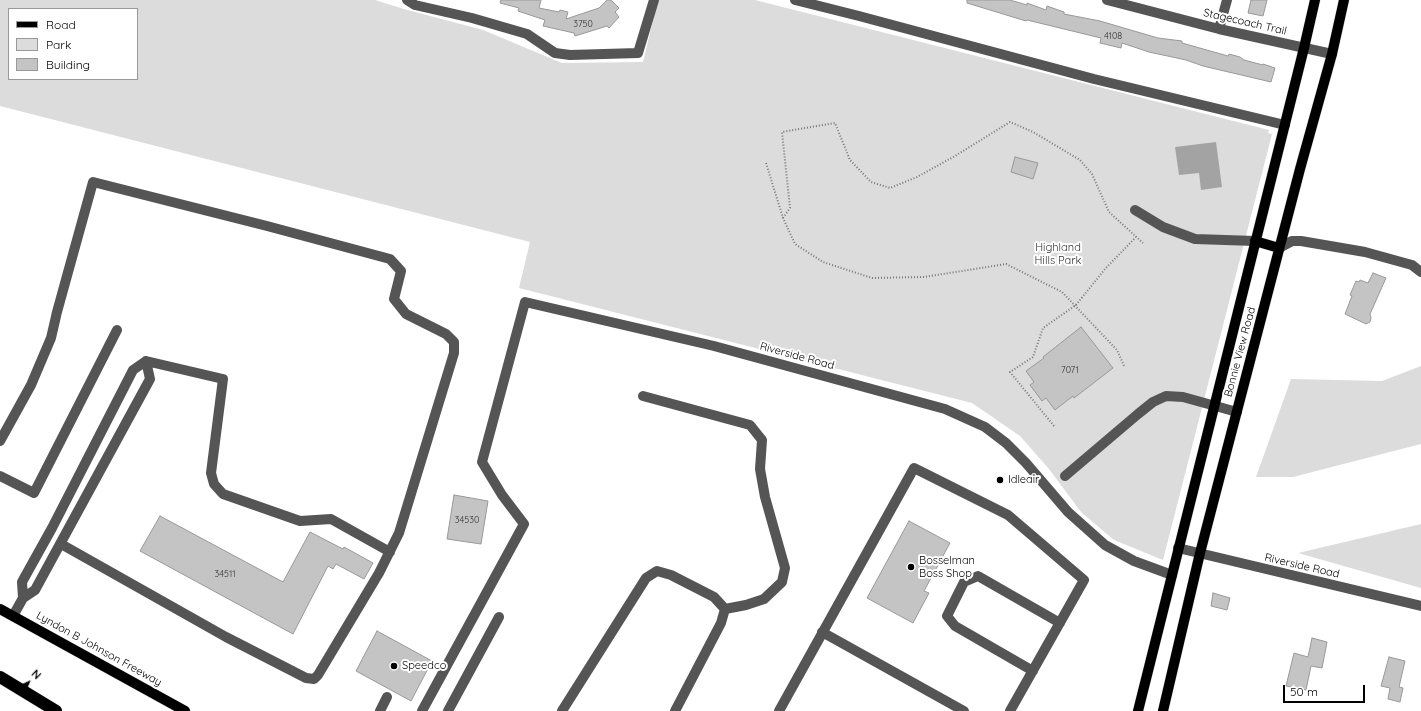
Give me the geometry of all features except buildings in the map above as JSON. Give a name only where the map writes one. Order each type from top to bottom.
[{"type":"highway","points":[[0,677],[56,711]]},
{"type":"main road","name":"Bonnie View Road","points":[[1138,711],[1315,0]]},
{"type":"main road","name":"Bonnie View Road","points":[[1162,711],[1200,553],[1332,54],[1344,0]]},
{"type":"main road","points":[[1255,241],[1280,248]]},
{"type":"main road","name":"Lyndon B Johnson Freeway","points":[[0,609],[185,711]]},
{"type":"street","points":[[407,0],[415,5],[472,18],[527,34],[555,53],[570,55],[638,53],[654,0]]},
{"type":"street","points":[[795,0],[1094,79],[1285,125]]},
{"type":"street","name":"Stagecoach Trail","points":[[1107,0],[1142,4],[1219,29],[1332,54]]},
{"type":"street","points":[[1219,29],[1227,0]]},
{"type":"street","points":[[0,441],[30,385],[51,338],[93,182],[390,259],[401,271],[394,299],[406,314],[446,334],[454,342],[454,353],[399,533],[379,573],[318,675],[314,679],[306,678],[226,637],[61,544]]},
{"type":"street","points":[[1135,210],[1163,226],[1195,239],[1255,241]]},
{"type":"street","points":[[1280,248],[1292,241],[1301,241],[1365,252],[1412,265],[1421,272]]},
{"type":"street","name":"Riverside Road","points":[[422,711],[524,524],[502,495],[482,462],[525,302],[714,346],[944,409],[985,427],[1006,443],[1026,463],[1068,512],[1105,545],[1134,561],[1172,575]]},
{"type":"street","points":[[0,476],[34,493],[117,330]]},
{"type":"street","points":[[13,616],[23,598],[35,590],[150,379],[146,361]]},
{"type":"street","points":[[23,598],[22,582],[55,522],[133,370],[146,361],[223,379],[211,473],[214,484],[222,494],[300,521],[331,519],[390,552]]},
{"type":"street","points":[[643,396],[750,425],[762,440],[760,469],[765,498],[785,568],[782,582],[764,599],[746,605],[725,609]]},
{"type":"street","points":[[1064,476],[1153,402],[1166,396],[1183,397],[1237,412]]},
{"type":"street","points":[[778,711],[914,468],[1008,515],[1084,580],[1010,711]]},
{"type":"street","name":"Riverside Road","points":[[1178,548],[1421,606]]},
{"type":"street","points":[[562,711],[646,578],[657,571],[670,575],[714,597],[725,609]]},
{"type":"street","points":[[1033,671],[955,626],[947,616],[964,582],[978,576],[1060,623]]},
{"type":"street","points":[[675,711],[721,624],[725,609]]},
{"type":"street","points":[[448,711],[499,617]]},
{"type":"street","points":[[822,632],[964,711]]},
{"type":"street","points":[[380,711],[387,697]]},
{"type":"path","points":[[783,218],[790,208],[782,132],[835,123],[850,160],[871,182],[890,188],[917,176],[948,159],[1010,122],[1033,132],[1080,160],[1092,174],[1109,212],[1143,243]]},
{"type":"path","points":[[766,163],[783,218],[795,244],[823,262],[872,278],[924,277],[1006,264],[1062,292],[1117,350],[1124,366]]},
{"type":"path","points":[[1054,426],[1010,372],[1033,357],[1043,328],[1076,306],[1105,269],[1136,237]]},
{"type":"green space","name":"Highland Hills Park","points":[[0,0],[375,0],[483,30],[562,63],[643,62],[658,0],[755,0],[1269,130],[1268,133],[1272,134],[1163,560],[1114,540],[1081,512],[1049,469],[1020,436],[972,403],[519,288],[530,242],[0,106]]},
{"type":"green space","points":[[1421,366],[1421,444],[1293,477],[1256,477],[1291,379],[1382,381]]},
{"type":"green space","points":[[1421,524],[1421,588],[1298,553]]},
{"type":"shaded area","points":[[1216,142],[1222,187],[1201,190],[1199,173],[1179,175],[1175,147]]},
{"type":"place","name":"Idleair","points":[[1000,480]]},
{"type":"place","name":"Bosselman Boss Shop","points":[[911,567]]},
{"type":"place","name":"Speedco","points":[[394,666]]}]
